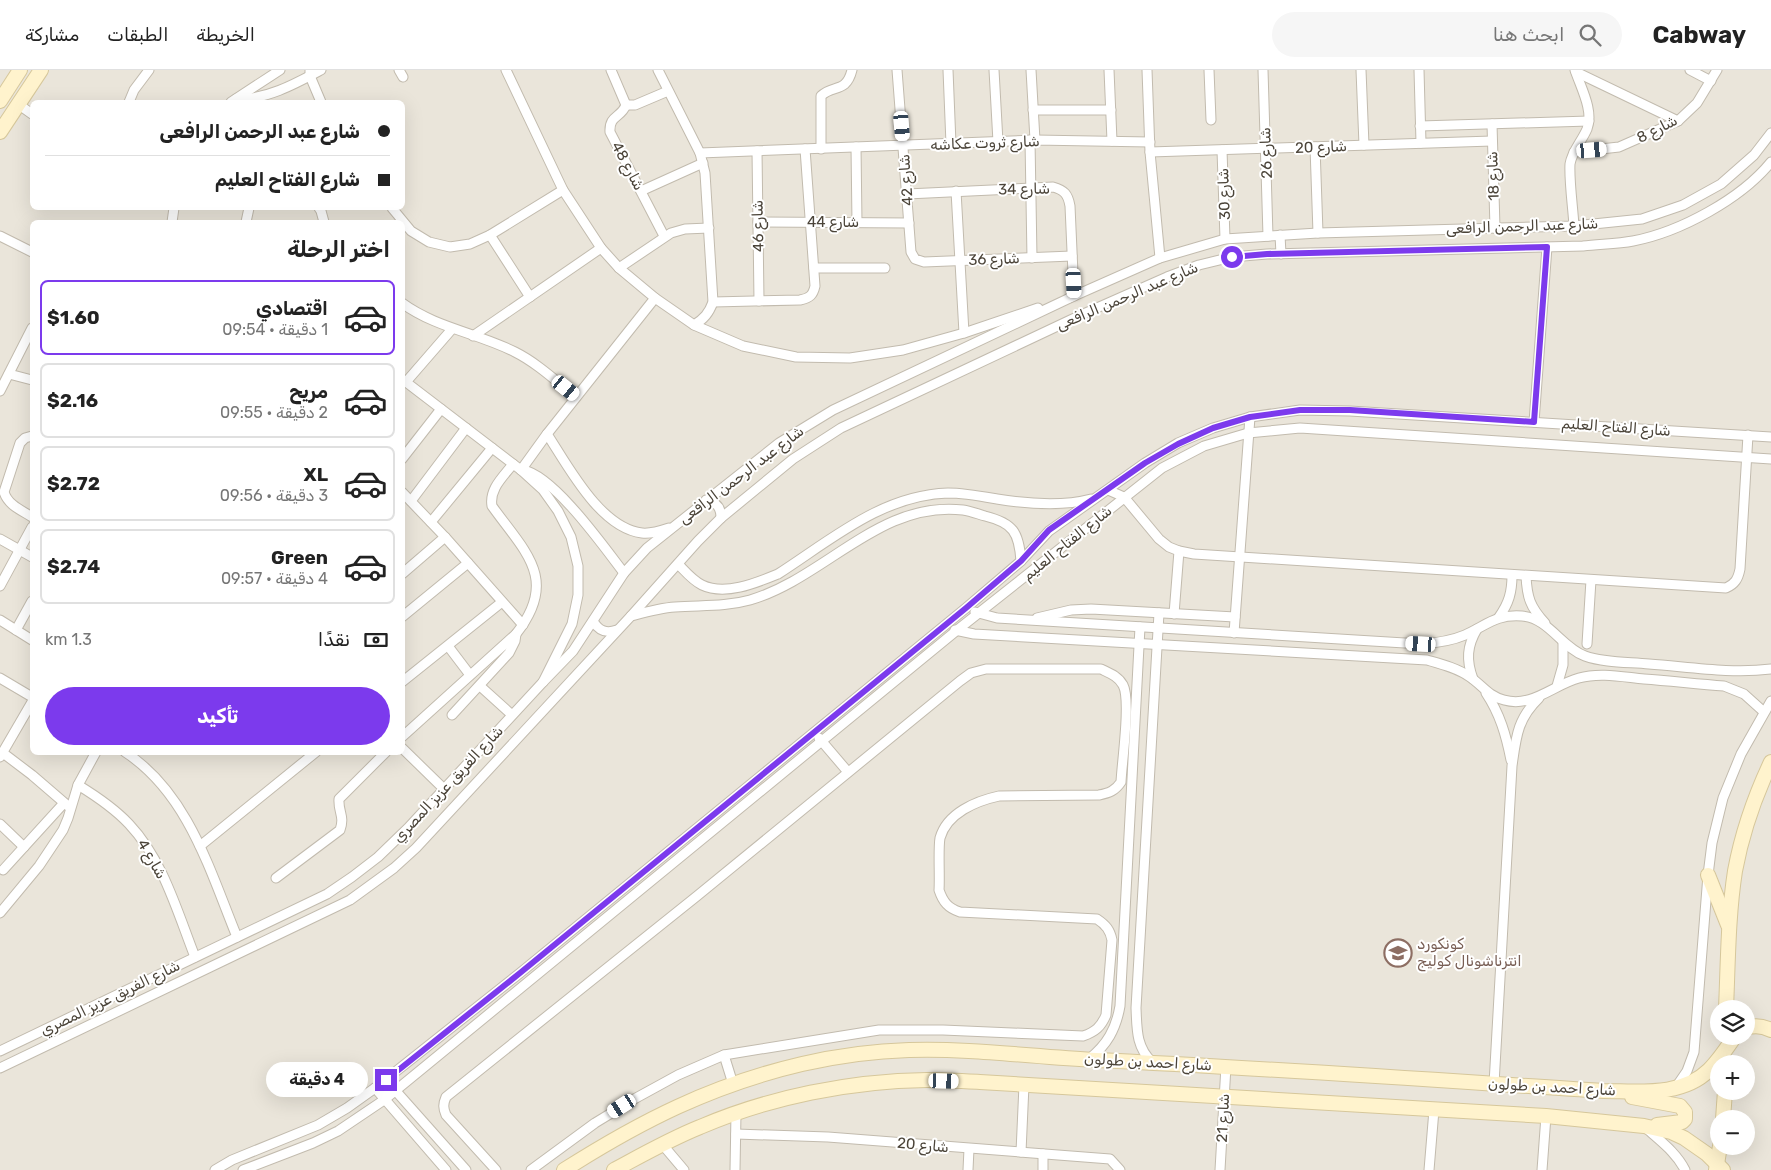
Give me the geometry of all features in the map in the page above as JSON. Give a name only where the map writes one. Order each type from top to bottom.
[{"type":"street","points":[[1,96],[20,70]]},
{"type":"street","points":[[0,132],[41,70]]},
{"type":"street","points":[[130,100],[134,90],[149,70]]},
{"type":"street","points":[[235,100],[280,70]]},
{"type":"street","points":[[240,100],[264,96],[310,73],[321,70]]},
{"type":"street","name":"شارع عبد الرحمن الرافعى","points":[[506,70],[563,190],[600,248],[619,268],[655,298],[694,324],[743,346],[796,357],[850,358],[903,350],[964,333],[1074,296]]},
{"type":"street","points":[[611,70],[626,104],[635,105],[668,91]]},
{"type":"street","points":[[658,70],[700,154],[706,183],[713,302],[710,312],[703,320],[694,324]]},
{"type":"street","points":[[821,149],[821,96],[846,84],[852,70]]},
{"type":"street","name":"شارع 42","points":[[898,70],[911,252],[915,260]]},
{"type":"street","points":[[948,70],[951,144]]},
{"type":"street","points":[[994,70],[998,142]]},
{"type":"street","points":[[1031,70],[1033,110],[1032,258]]},
{"type":"street","points":[[1109,70],[1112,141]]},
{"type":"street","points":[[1148,70],[1150,152],[1160,258]]},
{"type":"street","points":[[1209,70],[1211,120]]},
{"type":"street","name":"شارع 26","points":[[1263,70],[1268,236]]},
{"type":"street","points":[[1362,70],[1364,145]]},
{"type":"street","points":[[1419,70],[1420,143]]},
{"type":"street","points":[[1690,70],[1711,81]]},
{"type":"street","name":"شارع 8","points":[[1574,152],[1619,147],[1678,121],[1697,103],[1717,70]]},
{"type":"street","points":[[1574,226],[1570,163],[1587,130],[1589,121],[1588,110],[1576,71]]},
{"type":"street","points":[[1576,71],[1678,121]]},
{"type":"street","points":[[310,73],[320,100]]},
{"type":"street","points":[[18,104],[30,113]]},
{"type":"street","name":"شارع 48","points":[[626,104],[624,111],[612,119],[610,132],[664,236]]},
{"type":"street","points":[[1033,110],[1111,110]]},
{"type":"street","points":[[1420,126],[1589,121]]},
{"type":"street","name":"شارع 18","points":[[1492,124],[1495,228]]},
{"type":"street","name":"شارع عبد الرحمن الرافعى","points":[[543,682],[573,651],[624,573],[647,548],[779,443],[833,410],[1074,296],[1160,258],[1225,239],[1318,233],[1574,226],[1642,219],[1683,205],[1721,184],[1754,155],[1771,133]]},
{"type":"street","name":"شارع ثروت عكاشه","points":[[700,154],[1032,140],[1150,142]]},
{"type":"street","name":"شارع 20","points":[[1150,152],[1492,141]]},
{"type":"street","points":[[856,147],[857,223]]},
{"type":"street","points":[[1315,147],[1318,233]]},
{"type":"street","points":[[713,302],[800,300],[808,299],[814,293],[814,268],[805,150]]},
{"type":"street","name":"شارع 30","points":[[1222,150],[1225,239]]},
{"type":"street","name":"شارع 46","points":[[757,151],[759,301]]},
{"type":"street","name":"شارع عبد الرحمن الرافعى","points":[[721,518],[785,465],[841,428],[1081,315],[1199,265],[1232,257],[1281,254],[1583,246],[1633,240],[1682,226],[1726,202],[1771,162]]},
{"type":"street","points":[[641,191],[703,163]]},
{"type":"street","name":"شارع 34","points":[[907,194],[1053,187],[1062,189],[1068,197],[1074,296]]},
{"type":"street","points":[[405,224],[411,231],[429,242],[450,247],[470,244],[490,235],[563,190]]},
{"type":"street","points":[[956,191],[964,333]]},
{"type":"street","name":"شارع 44","points":[[758,222],[909,223]]},
{"type":"street","points":[[619,268],[664,236],[678,230],[709,228]]},
{"type":"street","points":[[490,235],[530,297]]},
{"type":"street","points":[[1280,235],[1281,254]]},
{"type":"street","points":[[0,236],[30,251]]},
{"type":"street","points":[[1534,422],[1547,247]]},
{"type":"street","points":[[473,336],[600,248]]},
{"type":"street","name":"شارع 36","points":[[915,260],[924,262],[1072,256]]},
{"type":"street","points":[[814,268],[885,268]]},
{"type":"street","points":[[624,573],[553,488],[538,475],[521,470],[547,434],[655,298]]},
{"type":"street","points":[[405,305],[452,329],[507,348],[533,362],[576,397]]},
{"type":"street","points":[[405,379],[452,329]]},
{"type":"street","points":[[0,391],[30,332]]},
{"type":"street","points":[[9,374],[30,379]]},
{"type":"street","name":"شارع الفريق عزيز المصري","points":[[0,1050],[327,894],[384,851],[543,682],[572,624],[578,595],[578,566],[571,537],[558,511],[543,490],[521,470],[405,381]]},
{"type":"street","points":[[405,455],[441,408]]},
{"type":"street","name":"شارع الفتاح العليم","points":[[215,1170],[232,1160],[318,1125],[347,1108],[386,1080],[520,973],[966,608],[1021,561],[1049,530],[1145,463],[1178,444],[1213,428],[1250,417],[1300,410],[1350,410],[1771,437]]},
{"type":"street","points":[[1234,633],[1250,417]]},
{"type":"street","points":[[411,501],[466,428]]},
{"type":"street","name":"شارع الفتاح العليم","points":[[243,1170],[313,1143],[338,1131],[396,1091],[956,631],[1162,468],[1204,446],[1248,433],[1300,428],[1771,459]]},
{"type":"street","points":[[547,434],[589,496],[599,508],[618,523],[630,530],[643,533],[674,527]]},
{"type":"street","points":[[1108,490],[1124,497],[1159,539],[1178,552],[1726,588],[1734,584],[1740,569],[1748,435]]},
{"type":"street","points":[[30,436],[24,438],[20,444],[4,492],[6,498],[13,505],[30,516]]},
{"type":"street","points":[[431,522],[492,448]]},
{"type":"street","points":[[405,734],[516,634],[523,626],[534,604],[536,588],[534,570],[528,554],[492,506],[490,499],[491,492],[513,464]]},
{"type":"street","points":[[678,564],[700,584],[711,588],[723,589],[744,586],[778,574],[873,512],[896,502],[921,496],[947,493],[973,494],[998,499],[1045,504],[1072,504],[1098,496]]},
{"type":"street","points":[[405,495],[445,537],[523,626]]},
{"type":"street","points":[[706,500],[718,506],[721,511],[721,518]]},
{"type":"street","points":[[631,616],[650,610],[666,608],[721,606],[750,600],[776,591],[801,578],[878,528],[898,519],[920,513],[963,510],[1000,520],[1010,526],[1020,542],[1021,561]]},
{"type":"street","name":"شارع الفريق عزيز المصري","points":[[0,1068],[343,903],[370,886],[416,848],[721,518]]},
{"type":"street","points":[[0,586],[30,531]]},
{"type":"street","points":[[405,571],[445,537]]},
{"type":"street","points":[[0,539],[30,556]]},
{"type":"street","points":[[1174,614],[1178,552]]},
{"type":"street","points":[[405,615],[468,563]]},
{"type":"street","points":[[1499,617],[1508,604],[1512,590],[1512,575]]},
{"type":"street","points":[[1526,576],[1527,594],[1534,611],[1563,642],[1584,655],[1601,660],[1727,670],[1771,669]]},
{"type":"street","points":[[1587,644],[1591,580]]},
{"type":"street","points":[[405,680],[502,602]]},
{"type":"street","points":[[16,630],[30,605]]},
{"type":"street","points":[[966,608],[979,614],[997,618],[1421,644],[1444,642],[1499,617],[1524,616],[1546,625]]},
{"type":"street","points":[[1032,620],[1051,614],[1091,608],[1235,617]]},
{"type":"street","points":[[1152,1062],[1144,1055],[1138,1041],[1136,1008],[1158,613]]},
{"type":"street","points":[[0,620],[30,639]]},
{"type":"street","points":[[593,621],[597,628],[603,631],[617,630]]},
{"type":"street","points":[[946,624],[956,631],[974,634],[1157,643],[1427,660],[1450,667],[1473,679],[1486,692],[1503,724],[1512,766]]},
{"type":"street","points":[[1089,1059],[1100,1050],[1110,1037],[1117,1023],[1120,1006],[1140,627]]},
{"type":"street","points":[[1473,679],[1468,666],[1467,653],[1470,640],[1477,628]]},
{"type":"street","points":[[452,714],[509,653],[513,647],[516,634]]},
{"type":"street","points":[[1557,686],[1564,665],[1563,642]]},
{"type":"street","points":[[448,646],[470,675]]},
{"type":"street","points":[[496,1170],[446,1115],[443,1109],[446,1097],[697,896],[960,681],[979,670],[1101,669],[1114,675],[1123,685],[1127,700],[1121,782],[1116,789],[1108,793],[1099,794],[999,796],[984,799],[970,805],[958,814],[940,838],[939,882],[942,898],[950,908],[960,912],[1097,919],[1105,924],[1110,931],[1112,940],[1106,1015],[1101,1025],[1093,1033],[1082,1036],[943,1030],[879,1030],[724,1055],[678,1075],[636,1098],[595,1123],[532,1170]]},
{"type":"street","points":[[1494,1084],[1512,766],[1517,731],[1522,718],[1541,696],[1557,686],[1581,677],[1606,675],[1724,686],[1744,694],[1764,712]]},
{"type":"street","points":[[0,678],[30,696]]},
{"type":"street","points":[[480,686],[512,715]]},
{"type":"street","points":[[1486,692],[1504,700],[1523,702],[1541,696]]},
{"type":"street","points":[[1675,1088],[1687,1071],[1694,1052],[1708,875],[1712,843],[1723,798],[1741,754],[1771,701]]},
{"type":"street","points":[[30,705],[1,755],[32,775],[67,805]]},
{"type":"street","points":[[814,732],[848,772]]},
{"type":"street","points":[[405,751],[444,789]]},
{"type":"street","points":[[3,870],[67,805],[94,755]]},
{"type":"street","points":[[129,755],[150,773],[169,794],[186,818],[200,846],[237,937]]},
{"type":"street","points":[[200,846],[312,755]]},
{"type":"street","points":[[276,878],[340,830],[343,822],[338,806],[339,799],[383,755]]},
{"type":"street","points":[[1726,1000],[1729,927],[1736,871],[1746,826],[1761,783],[1771,762]]},
{"type":"street","name":"شارع 4","points":[[78,785],[105,802],[129,824],[149,849],[164,878],[195,956]]},
{"type":"street","points":[[0,913],[40,866],[63,830],[67,805]]},
{"type":"street","points":[[0,824],[24,847]]},
{"type":"street","points":[[1708,875],[1729,927]]},
{"type":"street","points":[[91,1006],[93,1015],[99,1021]]},
{"type":"street","points":[[64,1020],[70,1026],[71,1034]]},
{"type":"street","points":[[1755,1026],[1765,1027],[1771,1030]]},
{"type":"street","name":"شارع احمد بن طولون","points":[[564,1170],[610,1141],[657,1115],[733,1084],[804,1064],[856,1055],[908,1050],[982,1052],[1226,1066],[1604,1091],[1657,1091],[1675,1088],[1692,1082],[1710,1070]]},
{"type":"street","points":[[724,1055],[733,1084]]},
{"type":"street","name":"شارع 21","points":[[1220,1170],[1226,1066]]},
{"type":"street","points":[[386,1080],[466,1170]]},
{"type":"street","name":"شارع احمد بن طولون","points":[[614,1170],[662,1144],[736,1113],[821,1090],[926,1080],[1546,1116],[1644,1126],[1671,1132],[1684,1138],[1707,1154],[1719,1168]]},
{"type":"street","points":[[1021,1152],[1024,1085]]},
{"type":"street","points":[[375,1088],[446,1170]]},
{"type":"street","points":[[1604,1091],[1680,1106],[1685,1112],[1685,1119],[1682,1122],[1644,1126]]},
{"type":"street","points":[[1429,1170],[1434,1110]]},
{"type":"street","points":[[735,1170],[736,1113]]},
{"type":"street","points":[[411,1130],[412,1118],[418,1116]]},
{"type":"street","points":[[1542,1170],[1546,1116]]},
{"type":"street","points":[[1644,1126],[1671,1149],[1679,1158],[1685,1170]]},
{"type":"street","name":"شارع 20","points":[[736,1134],[828,1137],[1110,1159],[1120,1170]]},
{"type":"street","points":[[662,1144],[684,1170]]},
{"type":"street","points":[[968,1170],[969,1149]]},
{"type":"street","points":[[1043,1170],[1044,1154]]},
{"type":"street","points":[[1719,1168],[1720,1155]]},
{"type":"shaded area","points":[[0,70],[1771,70],[1771,1170],[0,1170]]},
{"type":"place","name":"كونكورد انترناشونال كوليج","points":[[1398,953]]},
{"type":"route","points":[[386,1080],[520,973],[966,608],[1021,561],[1049,530],[1145,463],[1178,444],[1213,428],[1250,417],[1300,410],[1350,410],[1534,422],[1547,247],[1267,254],[1232,257]]}]
